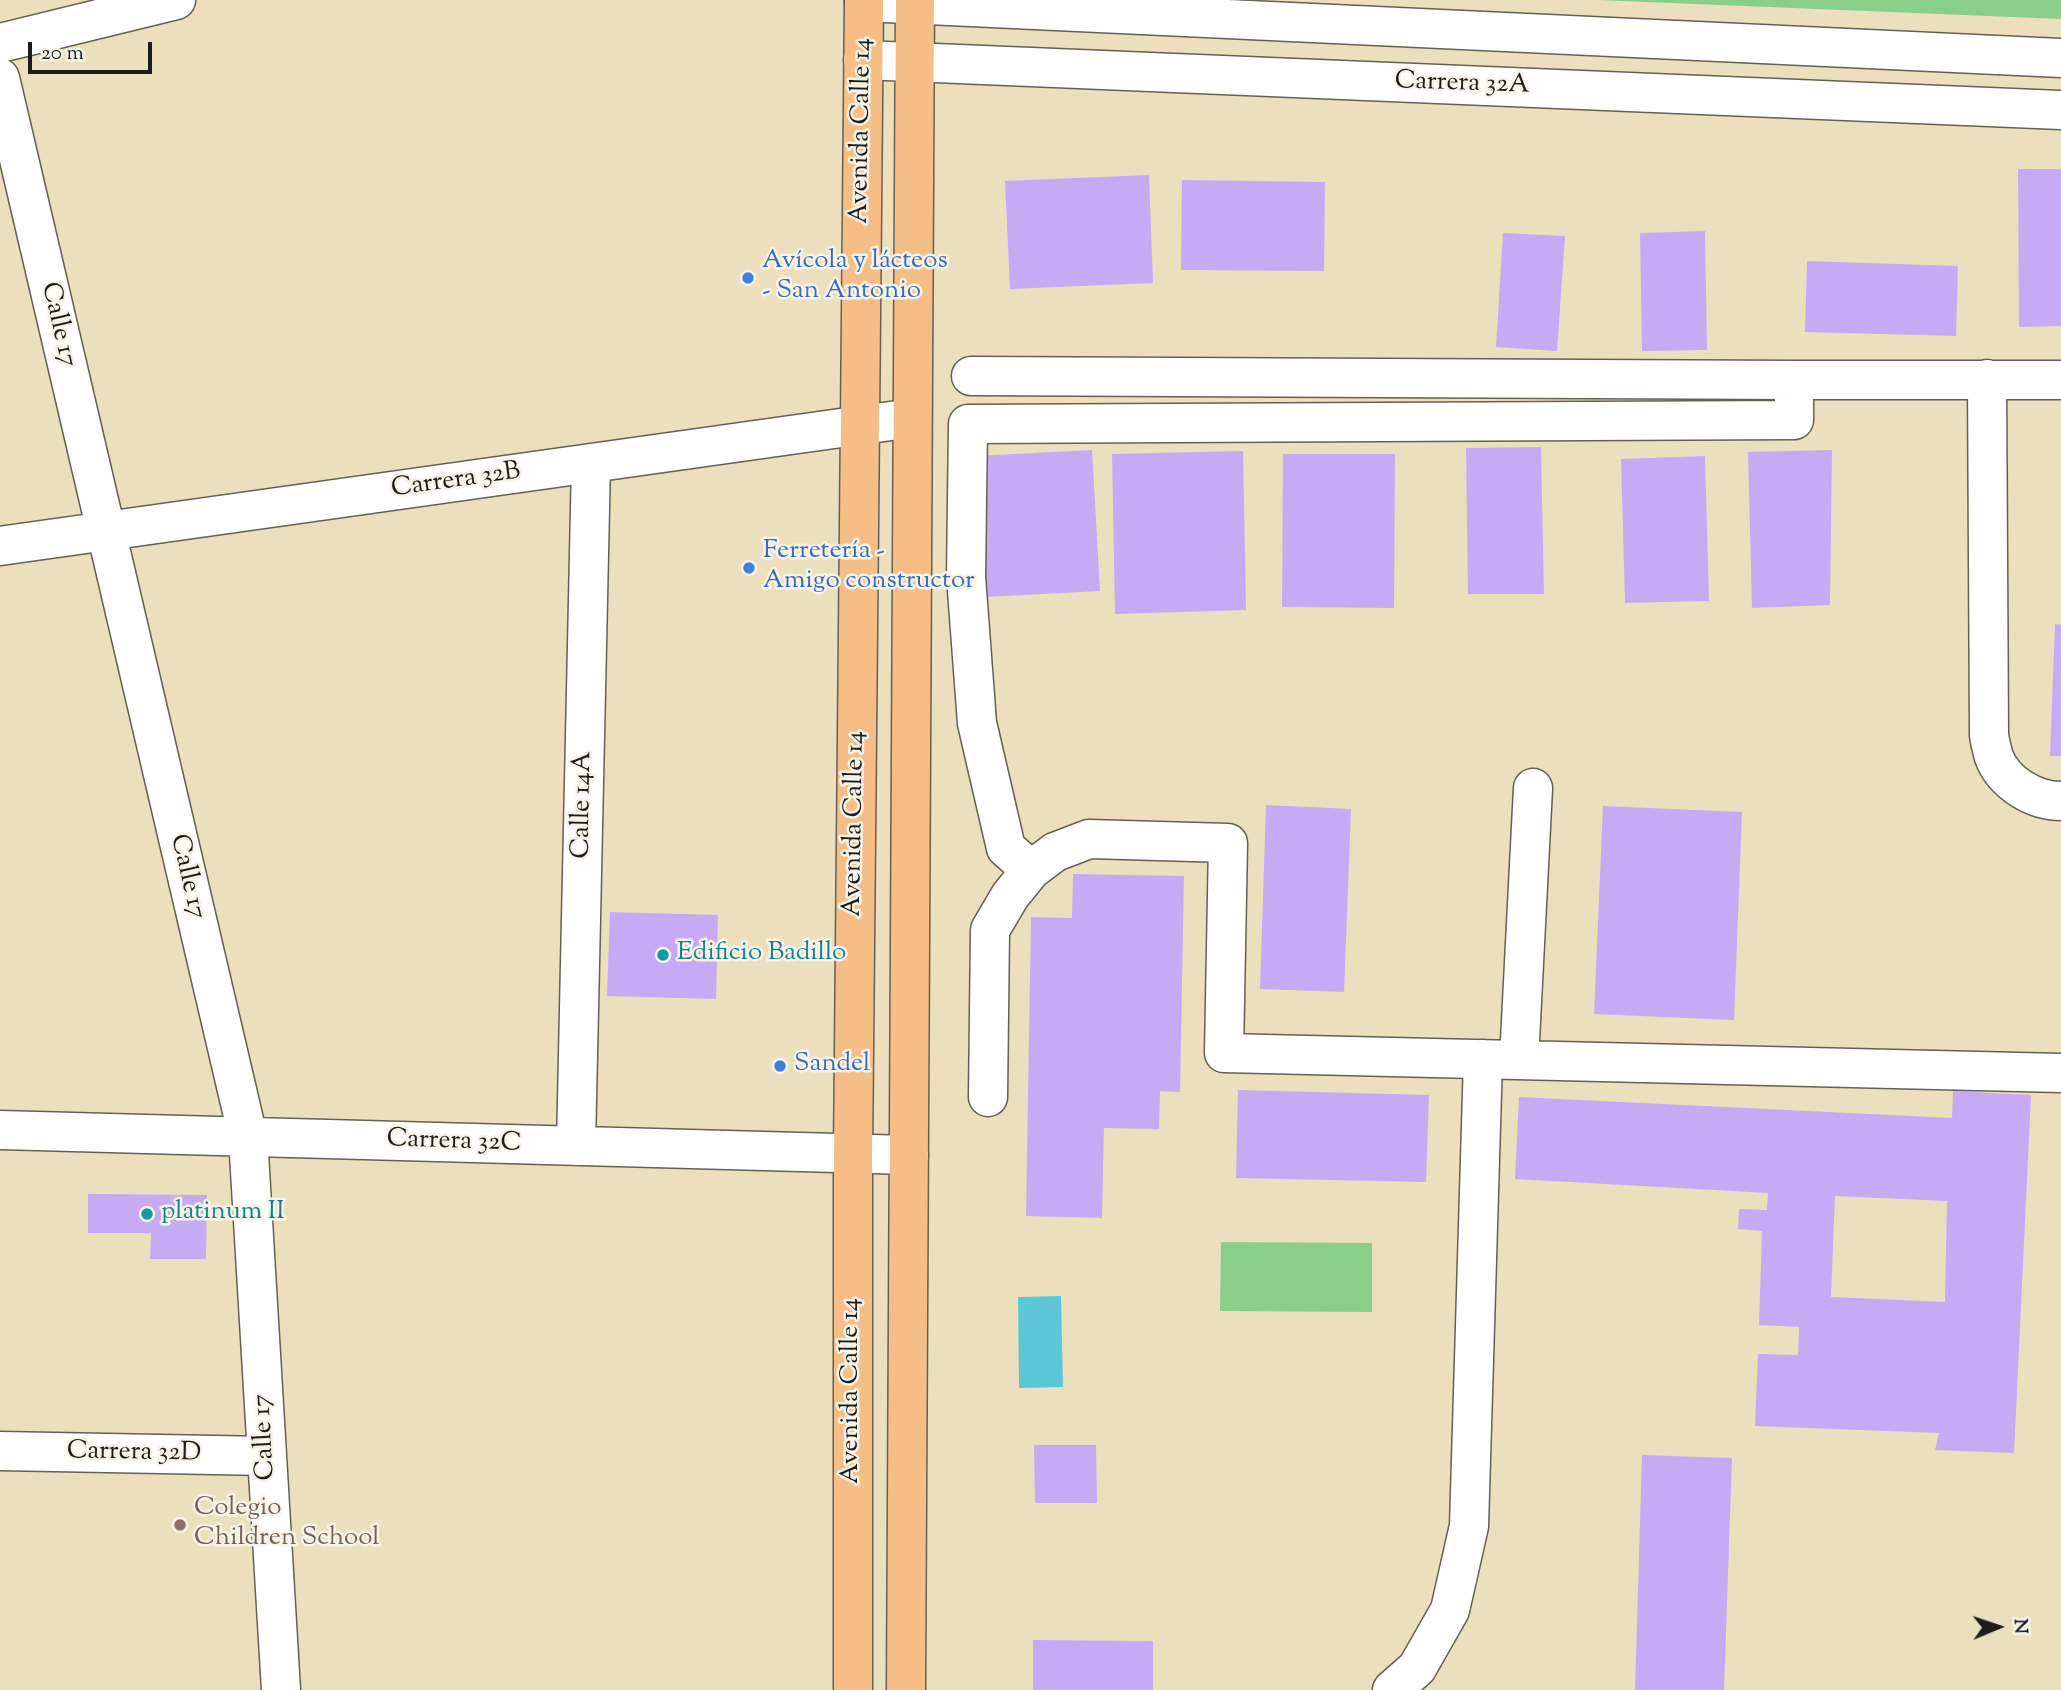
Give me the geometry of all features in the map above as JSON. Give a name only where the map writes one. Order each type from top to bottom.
[{"type":"main road","name":"Avenida Calle 14","points":[[853,1690],[853,1154],[864,1]]},
{"type":"main road","name":"Avenida Calle 14","points":[[906,1690],[915,2]]},
{"type":"street","points":[[0,43],[176,0]]},
{"type":"street","name":"Carrera 32A","points":[[864,1],[2061,58]]},
{"type":"street","name":"Carrera 32A","points":[[863,60],[2061,110]]},
{"type":"street","name":"Calle 17","points":[[0,78],[248,1137],[281,1690]]},
{"type":"street","points":[[971,376],[2061,380]]},
{"type":"street","points":[[1031,870],[1006,848],[977,723],[966,578],[968,424],[1794,420],[1794,380]]},
{"type":"street","points":[[1987,380],[1989,735],[1995,759],[2010,779],[2029,794],[2061,801]]},
{"type":"street","name":"Carrera 32B","points":[[0,546],[912,418]]},
{"type":"street","name":"Calle 14A","points":[[576,1146],[591,463]]},
{"type":"street","points":[[1392,1690],[1417,1668],[1450,1610],[1469,1526],[1501,1060],[1533,788]]},
{"type":"street","points":[[988,1097],[990,930],[1010,896],[1031,870],[1055,852],[1089,839],[1228,842],[1224,1053],[2061,1073]]},
{"type":"street","name":"Carrera 32C","points":[[0,1130],[909,1156]]},
{"type":"street","name":"Carrera 32D","points":[[0,1451],[267,1455]]},
{"type":"green space","points":[[1598,0],[2061,0],[2061,19]]},
{"type":"green space","points":[[1221,1242],[1372,1243],[1372,1312],[1220,1311]]},
{"type":"water","points":[[1061,1296],[1063,1387],[1019,1388],[1018,1297]]},
{"type":"building","points":[[2018,169],[2061,169],[2061,326],[2019,327]]},
{"type":"building","points":[[1149,175],[1153,283],[1010,289],[1005,181]]},
{"type":"building","points":[[1182,180],[1325,182],[1324,271],[1181,270]]},
{"type":"building","points":[[1705,231],[1707,350],[1642,351],[1640,233]]},
{"type":"building","points":[[1503,233],[1565,236],[1557,351],[1496,347]]},
{"type":"building","points":[[1807,261],[1958,266],[1956,336],[1805,332]]},
{"type":"building","points":[[1541,447],[1544,594],[1468,594],[1466,448]]},
{"type":"building","points":[[1092,450],[1100,591],[985,597],[977,456]]},
{"type":"building","points":[[1832,450],[1830,605],[1752,608],[1748,452]]},
{"type":"building","points":[[1243,451],[1246,610],[1115,614],[1112,454]]},
{"type":"building","points":[[1283,454],[1395,454],[1394,608],[1282,607]]},
{"type":"building","points":[[1705,456],[1709,601],[1625,603],[1621,459]]},
{"type":"building","points":[[2055,624],[2061,625],[2061,756],[2050,756]]},
{"type":"building","points":[[1266,805],[1351,809],[1344,992],[1260,989]]},
{"type":"building","points":[[1603,806],[1742,812],[1734,1020],[1594,1014]]},
{"type":"building","points":[[1073,874],[1184,876],[1180,1092],[1160,1091],[1159,1129],[1104,1128],[1102,1218],[1026,1216],[1031,917],[1072,918]]},
{"type":"building","name":"Edificio Badillo","points":[[610,912],[718,915],[716,999],[607,996]]},
{"type":"building","points":[[1238,1090],[1429,1095],[1426,1182],[1236,1178]]},
{"type":"building","points":[[1953,1091],[2031,1095],[2014,1453],[1935,1450],[1939,1433],[1755,1426],[1758,1354],[1798,1355],[1799,1327],[1759,1325],[1762,1231],[1738,1229],[1739,1209],[1767,1210],[1768,1193],[1515,1179],[1519,1097],[1952,1118]],"holes":[[[1835,1196],[1947,1201],[1945,1302],[1831,1297]]]},
{"type":"building","name":"platinum II","points":[[88,1194],[207,1195],[206,1259],[150,1259],[151,1233],[88,1233]]},
{"type":"building","points":[[1034,1445],[1096,1445],[1097,1503],[1035,1503]]},
{"type":"building","points":[[1642,1455],[1732,1458],[1724,1690],[1635,1690]]},
{"type":"building","points":[[1033,1640],[1153,1641],[1153,1690],[1033,1690]]},
{"type":"place","name":"Avícola y lácteos - San Antonio","points":[[748,278]]},
{"type":"place","name":"Ferretería - Amigo constructor","points":[[749,568]]},
{"type":"place","name":"Edificio Badillo","points":[[663,955]]},
{"type":"place","name":"Sandel","points":[[780,1066]]},
{"type":"place","name":"platinum II","points":[[147,1214]]},
{"type":"place","name":"Colegio Children School","points":[[180,1525]]}]
